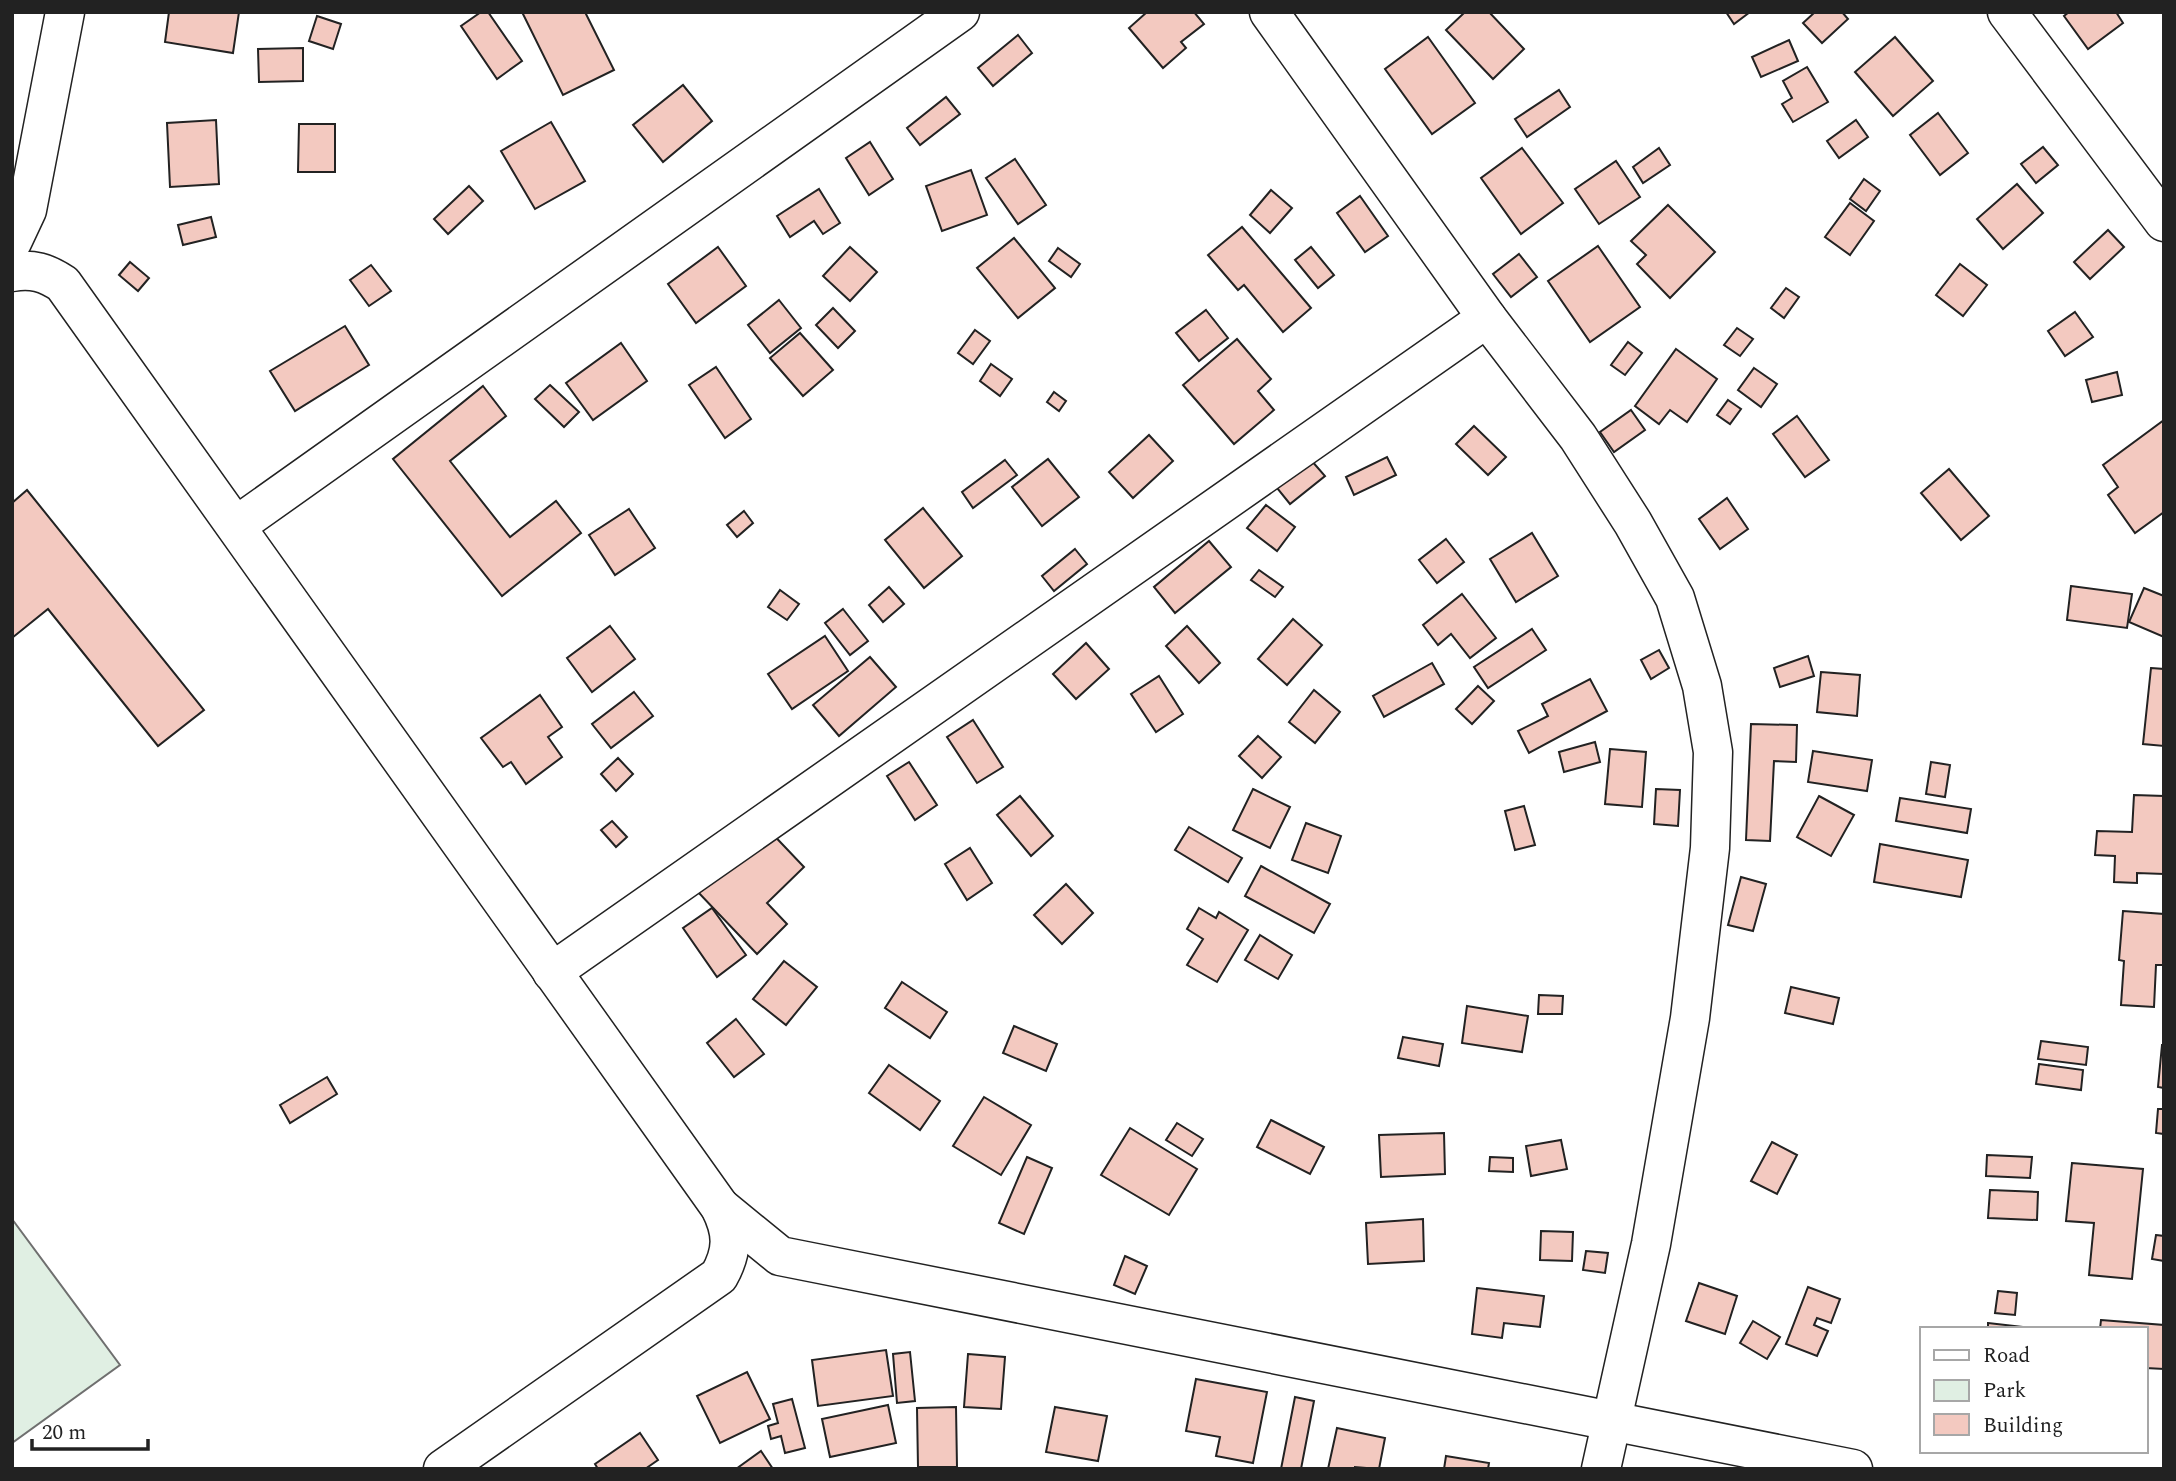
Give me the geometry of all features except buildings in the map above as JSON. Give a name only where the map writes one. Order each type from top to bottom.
[{"type":"street","points":[[65,12],[20,226],[720,1207],[780,1256],[1853,1469]]},
{"type":"street","points":[[236,526],[960,12]]},
{"type":"street","points":[[1269,12],[1487,318],[1578,437],[1633,523],[1675,598],[1702,686],[1713,752],[1710,848],[1690,1018],[1651,1244],[1601,1469]]},
{"type":"street","points":[[2007,12],[2164,222]]},
{"type":"street","points":[[12,272],[38,271],[63,284]]},
{"type":"street","points":[[552,972],[1487,318]]},
{"type":"street","points":[[719,1276],[730,1251],[731,1237],[720,1207]]},
{"type":"street","points":[[467,1462],[719,1276],[780,1256]]},
{"type":"green space","points":[[12,1219],[120,1365],[12,1443]]}]
